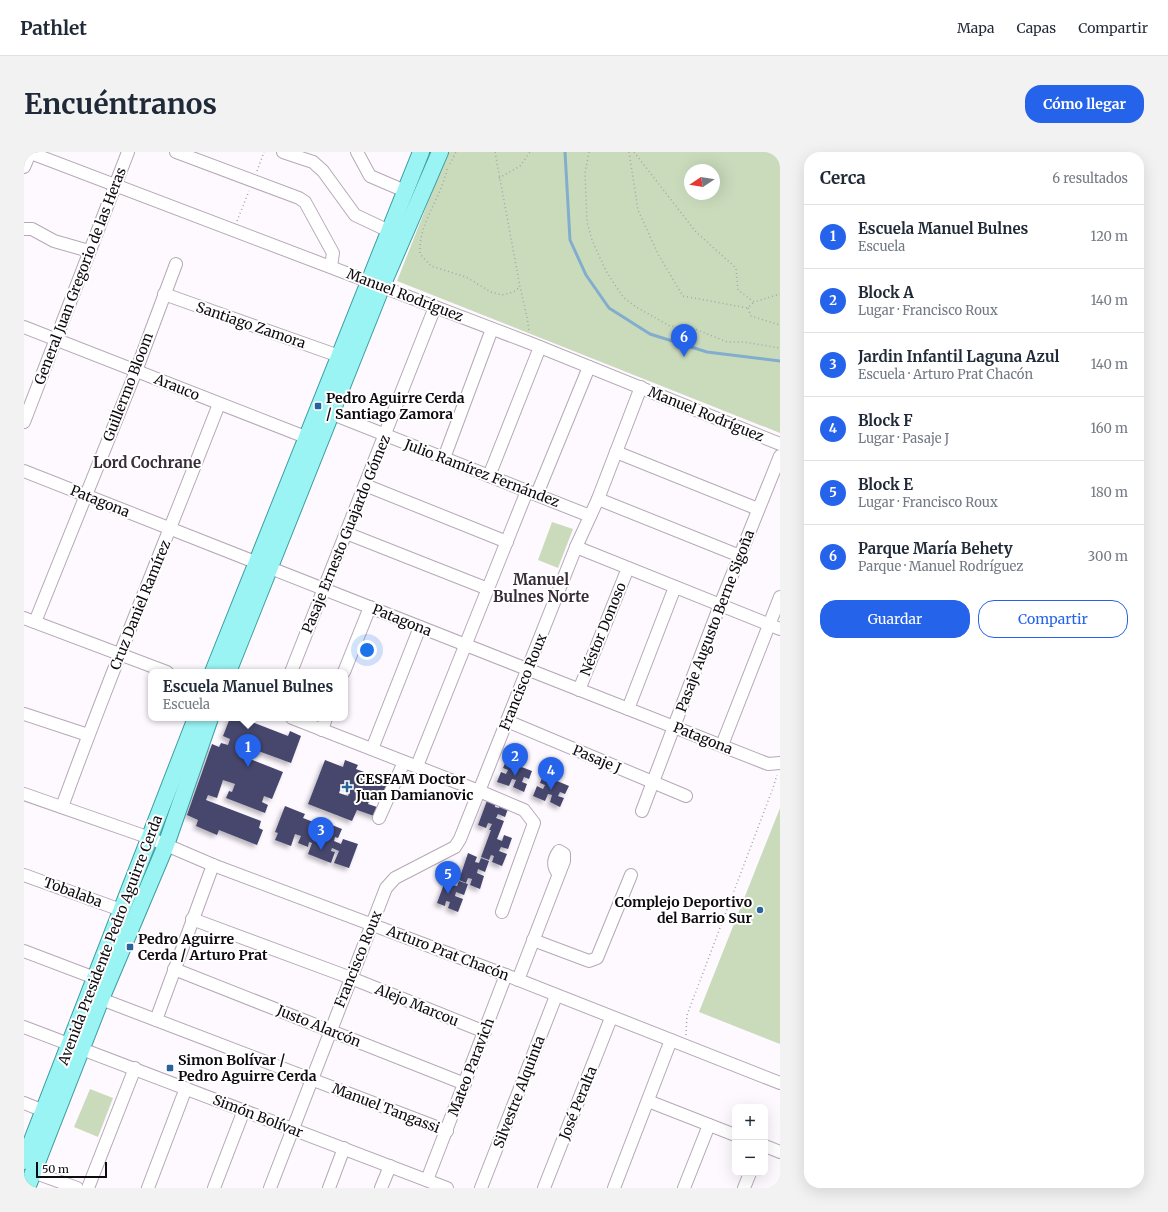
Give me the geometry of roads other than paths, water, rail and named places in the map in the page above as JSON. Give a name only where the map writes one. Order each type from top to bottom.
[{"type":"main road","points":[[215,669],[330,413],[375,283],[389,230],[421,152]]},
{"type":"main road","points":[[229,669],[263,564],[339,356],[440,152]]},
{"type":"main road","name":"Avenida Presidente Pedro Aguirre Cerda","points":[[29,1167],[76,1046],[95,978],[195,721]]},
{"type":"main road","name":"Avenida Presidente Pedro Aguirre Cerda","points":[[27,1188],[29,1167],[44,1111],[101,999],[166,845],[209,721]]},
{"type":"street","name":"Manuel Rodríguez","points":[[29,152],[114,186],[331,266],[535,345],[780,444]]},
{"type":"street","points":[[24,167],[29,152]]},
{"type":"street","name":"General Juan Gregorio de las Heras","points":[[24,422],[128,152]]},
{"type":"street","points":[[176,152],[299,198],[305,202],[333,253],[331,266]]},
{"type":"street","points":[[283,152],[313,162],[323,171],[355,215],[389,230]]},
{"type":"street","points":[[357,152],[370,176],[405,191]]},
{"type":"street","points":[[28,229],[54,241],[89,251]]},
{"type":"street","name":"Guillermo Bloom","points":[[30,620],[86,495],[136,371],[176,264]]},
{"type":"street","name":"Santiago Zamora","points":[[164,294],[339,356]]},
{"type":"street","name":"Pasaje Ernesto Guajardo Gómez","points":[[292,669],[435,307]]},
{"type":"street","name":"Arauco","points":[[24,327],[308,438]]},
{"type":"street","points":[[444,458],[492,329]]},
{"type":"street","points":[[489,476],[535,345]]},
{"type":"street","points":[[417,766],[507,542],[532,493],[589,367]]},
{"type":"street","name":"Francisco Roux","points":[[270,1188],[311,1079],[390,882],[455,847],[460,839],[576,547],[598,499],[641,387]]},
{"type":"street","name":"Cruz Daniel Ramírez","points":[[62,807],[119,654],[170,530],[219,404]]},
{"type":"street","name":"Julio Ramírez Fernández","points":[[330,413],[590,516]]},
{"type":"street","points":[[616,452],[758,508]]},
{"type":"street","name":"Pasaje Augusto Berne Sigoña","points":[[642,810],[720,605],[780,456]]},
{"type":"street","name":"Patagona","points":[[24,471],[170,530],[263,564],[768,764],[780,763]]},
{"type":"street","points":[[365,485],[507,542]]},
{"type":"street","points":[[598,499],[740,556]]},
{"type":"street","points":[[346,533],[488,589]]},
{"type":"street","points":[[576,547],[775,627]]},
{"type":"street","name":"Néstor Donoso","points":[[579,690],[628,568]]},
{"type":"street","points":[[628,709],[675,587]]},
{"type":"street","points":[[722,745],[775,627],[780,597]]},
{"type":"street","points":[[345,669],[370,607]]},
{"type":"street","points":[[30,620],[158,669]]},
{"type":"street","points":[[372,749],[420,627]]},
{"type":"street","points":[[24,714],[88,736]]},
{"type":"street","points":[[300,721],[417,766],[524,810],[534,823],[502,912]]},
{"type":"street","points":[[322,730],[325,721]]},
{"type":"street","name":"Pasaje J","points":[[507,721],[686,796]]},
{"type":"street","points":[[379,818],[404,762]]},
{"type":"street","name":"Arturo Prat Chacón","points":[[24,794],[150,838],[213,865],[506,975],[611,1018],[780,1083]]},
{"type":"street","points":[[156,1020],[213,865]]},
{"type":"street","points":[[518,980],[559,874]]},
{"type":"street","name":"Tobalaba","points":[[24,875],[121,910]]},
{"type":"street","points":[[533,940],[589,961],[594,960],[597,958],[631,875]]},
{"type":"street","name":"Alejo Marcou","points":[[192,919],[351,978],[485,1032]]},
{"type":"street","points":[[24,951],[95,978]]},
{"type":"street","name":"Justo Alarcón","points":[[174,969],[465,1084]]},
{"type":"street","name":"Mateo Paravich","points":[[427,1180],[506,975]]},
{"type":"street","name":"Silvestre Alquinta","points":[[481,1188],[556,996]]},
{"type":"street","name":"Manuel Tangassi","points":[[101,999],[447,1131]]},
{"type":"street","name":"José Peralta","points":[[544,1188],[611,1018]]},
{"type":"street","name":"Simón Bolívar","points":[[24,1027],[447,1188]]},
{"type":"street","points":[[614,1188],[671,1040]]},
{"type":"street","points":[[88,1188],[135,1068]]},
{"type":"street","points":[[148,1188],[186,1088]]},
{"type":"street","points":[[648,1101],[732,1134]]},
{"type":"street","points":[[24,1103],[44,1111]]},
{"type":"street","points":[[214,1188],[244,1110]]},
{"type":"street","points":[[684,1188],[709,1125]]},
{"type":"street","points":[[768,1147],[780,1152]]},
{"type":"street","points":[[329,1188],[344,1148]]},
{"type":"street","points":[[381,1188],[390,1166]]},
{"type":"street","points":[[29,1167],[77,1188]]},
{"type":"street","points":[[744,1188],[749,1176]]},
{"type":"waterway","points":[[565,152],[570,240],[586,275],[609,308],[650,334],[707,352],[780,361]]},
{"type":"place","name":"Parque María Behety","points":[[684,357]]},
{"type":"place","name":"Pedro Aguirre Cerda / Santiago Zamora","points":[[318,406]]},
{"type":"place","name":"Escuela Manuel Bulnes","points":[[248,767]]},
{"type":"place","name":"Block A","points":[[515,776]]},
{"type":"place","name":"CESFAM Doctor Juan Damianovic","points":[[347,787]]},
{"type":"place","name":"Block F","points":[[551,790]]},
{"type":"place","name":"Jardin Infantil Laguna Azul","points":[[321,850]]},
{"type":"place","name":"Block E","points":[[448,894]]},
{"type":"place","name":"Complejo Deportivo del Barrio Sur","points":[[760,910]]},
{"type":"place","name":"Pedro Aguirre Cerda / Arturo Prat","points":[[130,947]]},
{"type":"place","name":"Simon Bolívar / Pedro Aguirre Cerda","points":[[170,1068]]},
{"type":"district","name":"Lord Cochrane","points":[[147,463]]},
{"type":"district","name":"Manuel Bulnes Norte","points":[[541,588]]}]
